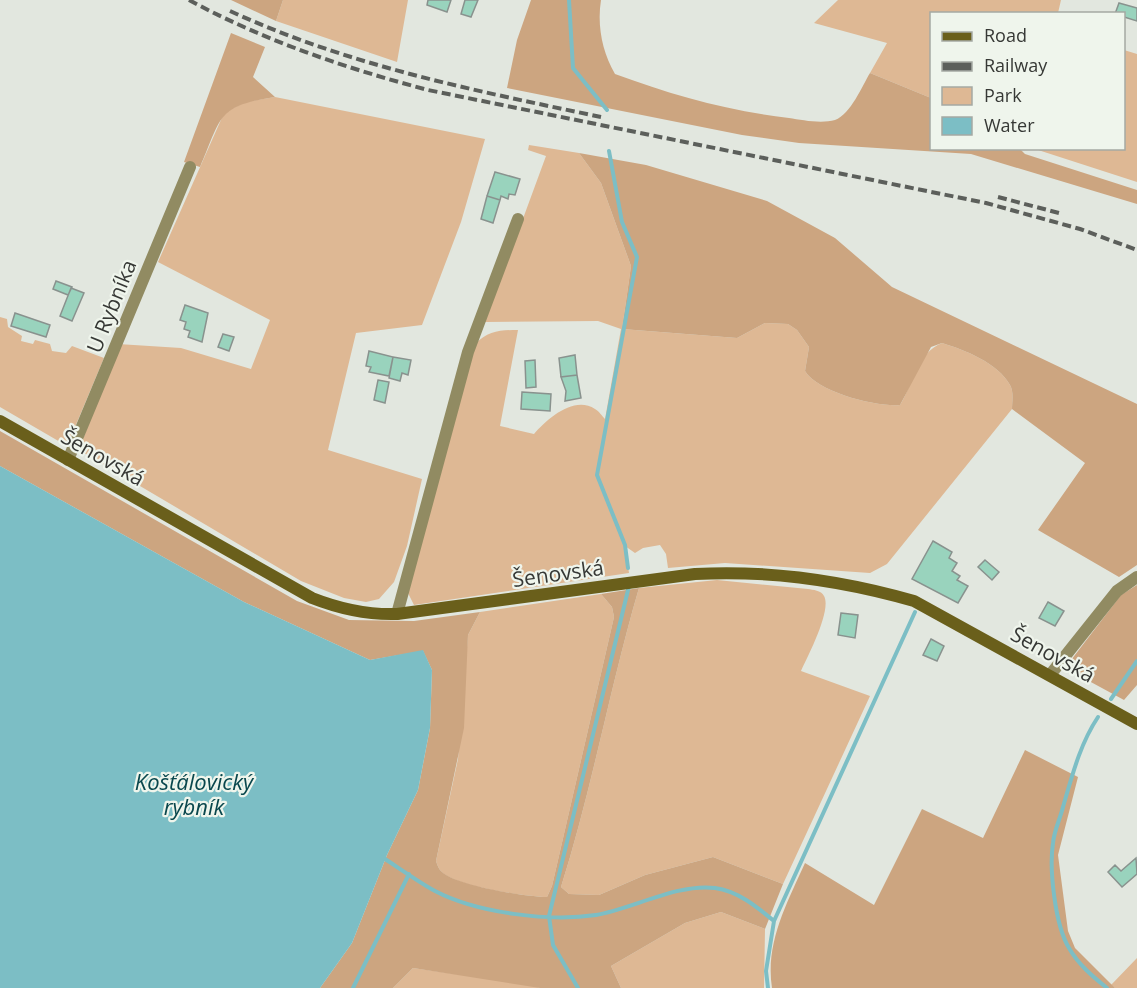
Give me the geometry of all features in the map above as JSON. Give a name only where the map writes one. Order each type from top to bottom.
[{"type":"street","name":"U Rybníka","points":[[68,460],[190,167]]},
{"type":"street","points":[[397,614],[468,352],[518,219]]},
{"type":"street","name":"Šenovská","points":[[0,421],[312,598],[357,612],[397,614],[695,574],[733,572],[775,575],[883,592],[914,601],[1137,724]]},
{"type":"street","points":[[1050,675],[1117,591],[1137,577]]},
{"type":"green space","points":[[283,0],[408,0],[397,62],[276,21]]},
{"type":"green space","points":[[838,0],[1061,0],[1058,12],[930,12],[930,98],[870,73],[887,43],[814,23]]},
{"type":"green space","points":[[1125,50],[1137,54],[1137,182],[1038,150],[1125,150]]},
{"type":"green space","points":[[275,97],[485,139],[461,222],[422,325],[356,333],[328,450],[422,479],[407,546],[394,582],[379,599],[366,602],[344,598],[301,581],[79,450],[118,344],[181,348],[251,369],[270,320],[158,262],[224,113],[245,102]]},
{"type":"green space","points":[[529,145],[579,153],[601,183],[631,266],[622,329],[737,338],[765,323],[788,324],[797,330],[809,347],[805,371],[812,379],[848,397],[889,405],[900,405],[922,361],[934,347],[942,343],[980,358],[1005,377],[1012,391],[1012,409],[887,564],[870,573],[725,563],[668,568],[666,554],[660,545],[643,548],[635,553],[625,546],[629,573],[414,605],[408,593],[475,344],[495,332],[518,330],[500,426],[534,434],[553,416],[578,405],[587,405],[595,409],[605,419],[621,329],[598,321],[485,322],[546,156],[528,150]]},
{"type":"green space","points":[[0,317],[7,319],[8,327],[22,336],[21,341],[33,344],[35,340],[50,344],[52,351],[66,353],[72,346],[104,358],[67,446],[0,407]]},
{"type":"green space","points":[[717,580],[808,589],[821,593],[826,603],[825,612],[801,671],[870,696],[783,884],[713,857],[645,875],[599,895],[569,894],[561,887],[639,588]]},
{"type":"green space","points":[[601,594],[612,607],[614,617],[552,886],[547,897],[490,890],[447,876],[440,870],[436,861],[458,759],[468,635],[480,612]]},
{"type":"green space","points":[[721,912],[765,929],[764,988],[621,988],[611,966],[685,923]]},
{"type":"green space","points":[[1137,958],[1137,988],[1115,988],[1111,985]]},
{"type":"green space","points":[[413,968],[533,985],[540,988],[393,988]]},
{"type":"shaded area","points":[[231,0],[283,0],[276,21]]},
{"type":"shaded area","points":[[531,0],[601,0],[602,38],[607,57],[615,74],[636,82],[722,107],[824,122],[835,120],[846,112],[870,73],[930,98],[930,150],[1021,150],[1025,154],[1137,190],[1137,204],[971,154],[799,143],[742,135],[507,88],[517,40]]},
{"type":"shaded area","points":[[231,33],[265,47],[253,77],[275,97],[241,105],[231,110],[218,125],[200,167],[184,162]]},
{"type":"shaded area","points":[[579,153],[646,165],[767,201],[835,238],[892,287],[1137,404],[1137,565],[1119,577],[1038,530],[1085,463],[1012,409],[1012,391],[1005,377],[989,364],[961,349],[942,343],[931,347],[900,405],[889,405],[848,397],[812,379],[805,371],[809,347],[797,330],[788,324],[765,323],[737,338],[622,329],[631,266],[601,183]]},
{"type":"shaded area","points":[[0,431],[297,601],[349,620],[414,621],[480,612],[468,635],[464,728],[436,861],[440,870],[447,875],[473,885],[523,895],[547,897],[552,886],[614,617],[612,607],[601,594],[639,588],[561,887],[569,894],[599,895],[645,875],[713,857],[783,884],[765,929],[721,912],[685,923],[611,966],[621,988],[540,988],[413,968],[393,988],[320,988],[352,943],[387,855],[418,790],[430,728],[432,670],[423,651],[370,660],[244,602],[0,466]]},
{"type":"shaded area","points":[[1137,585],[1137,685],[1124,700],[1065,668],[1121,595]]},
{"type":"shaded area","points":[[1025,750],[1078,777],[1058,855],[1068,931],[1075,948],[1115,988],[772,988],[771,971],[775,939],[785,908],[805,863],[874,905],[922,809],[983,838]]},
{"type":"water","name":"Košťálovický rybník","points":[[0,466],[244,602],[370,660],[423,650],[432,670],[430,728],[418,790],[387,855],[352,943],[320,988],[0,988]]},
{"type":"building","points":[[428,0],[451,0],[447,12],[427,5]]},
{"type":"building","points":[[465,0],[478,0],[471,17],[461,14]]},
{"type":"building","points":[[1119,3],[1137,8],[1137,21],[1125,17],[1125,12],[1116,12]]},
{"type":"building","points":[[495,172],[520,179],[515,195],[509,194],[508,199],[501,196],[500,200],[487,196]]},
{"type":"building","points":[[487,196],[500,200],[493,223],[481,219]]},
{"type":"building","points":[[56,281],[72,287],[68,295],[53,289]]},
{"type":"building","points":[[71,288],[84,293],[72,321],[60,316]]},
{"type":"building","points":[[185,305],[208,313],[202,342],[188,337],[190,331],[184,329],[186,322],[180,320]]},
{"type":"building","points":[[15,313],[50,325],[46,337],[11,326]]},
{"type":"building","points":[[223,334],[234,337],[229,351],[218,347]]},
{"type":"building","points":[[369,351],[393,357],[389,376],[369,372],[371,367],[366,366]]},
{"type":"building","points":[[575,355],[577,375],[561,377],[559,358]]},
{"type":"building","points":[[393,357],[411,360],[408,375],[402,373],[400,381],[389,378]]},
{"type":"building","points":[[535,360],[536,387],[526,388],[525,361]]},
{"type":"building","points":[[577,375],[581,398],[565,401],[566,391],[561,377]]},
{"type":"building","points":[[378,380],[389,382],[385,403],[374,400]]},
{"type":"building","points":[[522,392],[551,394],[550,411],[521,409]]},
{"type":"building","points":[[933,541],[952,552],[949,558],[957,563],[952,571],[960,576],[957,580],[968,586],[958,603],[912,579]]},
{"type":"building","points":[[985,560],[999,572],[992,580],[978,567]]},
{"type":"building","points":[[1048,602],[1064,611],[1055,626],[1039,618]]},
{"type":"building","points":[[841,613],[858,615],[855,638],[838,635]]},
{"type":"building","points":[[931,639],[944,646],[937,661],[923,655]]},
{"type":"building","points":[[1136,858],[1137,874],[1122,887],[1108,872],[1115,865],[1121,871]]},
{"type":"waterway","points":[[569,0],[573,68],[607,110]]},
{"type":"waterway","points":[[609,151],[622,222],[637,257],[597,475],[625,545],[628,568]]},
{"type":"waterway","points":[[578,988],[553,945],[549,916],[629,586]]},
{"type":"waterway","points":[[774,921],[915,612]]},
{"type":"waterway","points":[[1111,699],[1137,661]]},
{"type":"waterway","points":[[1098,717],[1086,738],[1073,772],[1055,834],[1052,867],[1054,897],[1064,938],[1081,965],[1107,988]]},
{"type":"waterway","points":[[382,857],[428,887],[452,899],[514,914],[577,917],[610,912],[686,889],[701,887],[732,892],[747,900],[774,921],[766,971],[768,988]]},
{"type":"waterway","points":[[353,988],[409,874]]},
{"type":"railway","points":[[189,0],[276,41],[366,72],[428,90],[986,203],[1080,229],[1137,250]]},
{"type":"railway","points":[[230,11],[320,47],[366,62],[505,97],[601,117]]},
{"type":"railway","points":[[998,197],[1059,213]]}]
